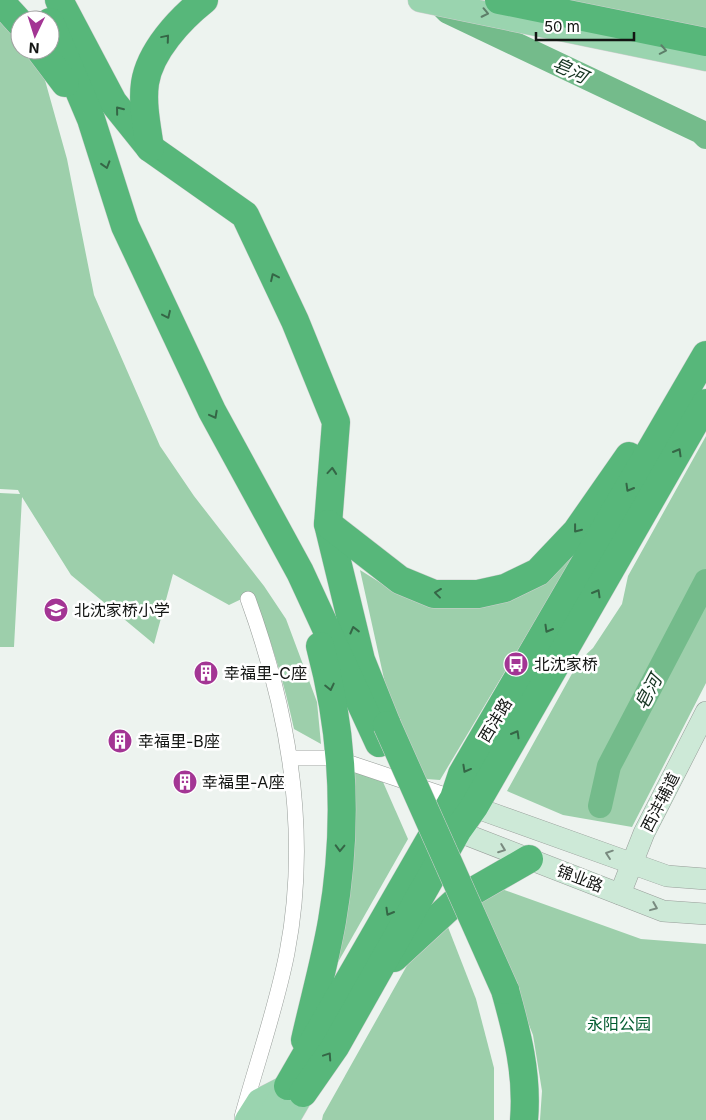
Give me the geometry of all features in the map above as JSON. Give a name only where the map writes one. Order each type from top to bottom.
[{"type":"highway","points":[[58,0],[113,102],[150,148],[245,216],[295,321],[336,422],[328,524],[361,660],[383,734]]},
{"type":"highway","points":[[150,148],[145,107],[145,82],[161,44],[189,12],[204,0]]},
{"type":"highway","points":[[499,0],[706,42]]},
{"type":"highway","points":[[60,45],[91,119],[125,226],[212,411],[300,572],[383,734],[521,1045],[526,1095],[524,1120]]},
{"type":"highway","points":[[47,60],[91,119]]},
{"type":"highway","points":[[328,524],[400,580],[434,594],[478,594],[505,588],[538,572],[576,532],[706,346]]},
{"type":"highway","name":"西沣路","points":[[288,1105],[335,1046],[457,831],[464,802],[462,774],[706,355]]},
{"type":"highway","name":"西沣路","points":[[288,1105],[464,802],[706,403]]},
{"type":"highway","points":[[288,1105],[332,921],[340,862],[342,791],[332,690],[300,572]]},
{"type":"highway","points":[[376,974],[456,902],[529,859]]},
{"type":"highway","points":[[497,992],[501,1032],[509,1073],[507,1120]]},
{"type":"main road","points":[[420,0],[706,59]]},
{"type":"main road","name":"西沣辅道","points":[[620,894],[644,833],[706,712]]},
{"type":"main road","name":"锦业路","points":[[464,802],[668,876],[706,879]]},
{"type":"main road","name":"锦业路","points":[[457,831],[663,911],[706,914]]},
{"type":"main road","points":[[247,1120],[258,1100],[288,1105]]},
{"type":"street","points":[[241,1120],[276,1004],[287,951],[295,900],[296,837],[291,758],[266,650],[248,599]]},
{"type":"street","points":[[291,758],[325,758]]},
{"type":"street","points":[[353,764],[464,802]]},
{"type":"green space","points":[[547,0],[706,0],[706,31]]},
{"type":"green space","points":[[0,21],[10,32],[10,60],[33,60],[43,73],[67,159],[94,295],[160,446],[194,496],[264,586],[286,619],[317,702],[321,744],[294,729],[276,660],[252,594],[229,605],[173,574],[154,644],[71,575],[22,497],[14,647],[0,647],[0,493],[20,494],[18,490],[0,489]]},
{"type":"green space","points":[[706,436],[706,683],[632,827],[563,815],[507,791],[579,661],[593,648],[622,604],[628,576]]},
{"type":"green space","points":[[577,551],[440,780],[426,779],[388,697],[360,570],[400,595],[437,604]]},
{"type":"green space","points":[[354,772],[383,782],[408,839],[333,971]]},
{"type":"green space","name":"永阳公园","points":[[496,887],[641,939],[706,944],[706,1120],[540,1120],[542,1091],[533,1035],[478,898]]},
{"type":"green space","points":[[446,922],[476,999],[494,1068],[494,1120],[322,1120],[323,1115],[414,953]]},
{"type":"waterway","name":"皂河","points":[[442,6],[448,12],[701,132],[706,137]]},
{"type":"waterway","name":"皂河","points":[[600,806],[609,766],[706,581]]},
{"type":"place","name":"北沈家桥小学","points":[[56,610]]},
{"type":"place","name":"北沈家桥","points":[[516,664]]},
{"type":"place","name":"幸福里-C座","points":[[206,673]]},
{"type":"place","name":"幸福里-B座","points":[[120,741]]},
{"type":"place","name":"幸福里-A座","points":[[185,782]]}]
